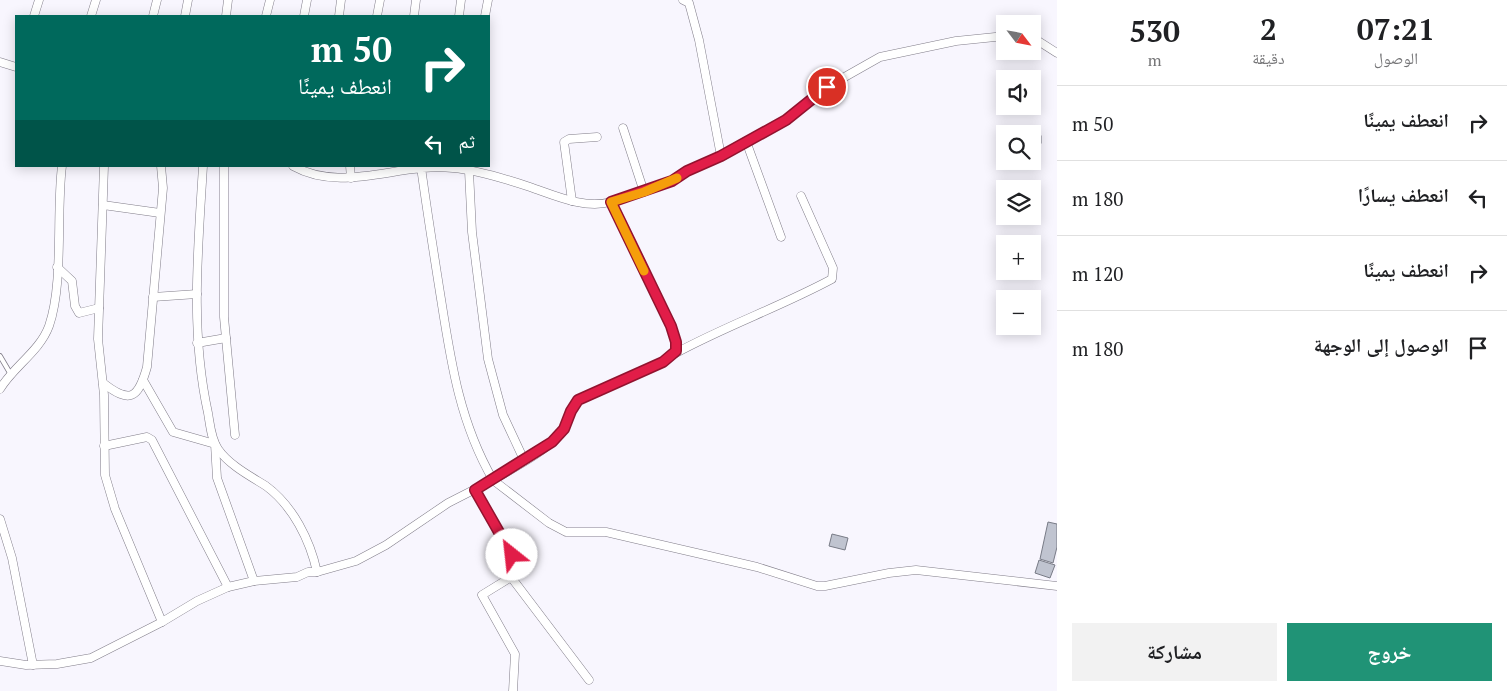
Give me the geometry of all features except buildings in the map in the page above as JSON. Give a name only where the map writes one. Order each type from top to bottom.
[{"type":"street","points":[[34,15],[38,0]]},
{"type":"street","points":[[91,15],[96,0]]},
{"type":"street","points":[[152,15],[157,0]]},
{"type":"street","points":[[185,15],[188,0]]},
{"type":"street","points":[[226,15],[228,0]]},
{"type":"street","points":[[266,15],[270,0]]},
{"type":"street","points":[[304,15],[307,0]]},
{"type":"street","points":[[339,15],[341,0]]},
{"type":"street","points":[[377,15],[380,0]]},
{"type":"street","points":[[414,15],[416,0]]},
{"type":"street","points":[[459,15],[461,0]]},
{"type":"street","points":[[485,15],[488,0]]},
{"type":"street","points":[[683,0],[689,3],[699,40],[721,156]]},
{"type":"street","points":[[296,167],[320,176],[351,178],[385,169],[458,167],[469,171],[484,170],[572,201],[595,205],[644,192],[672,181],[687,171],[721,156],[786,120],[827,87],[880,57],[956,41],[996,37]]},
{"type":"street","points":[[1041,43],[1057,53]]},
{"type":"street","points":[[0,62],[15,68]]},
{"type":"street","points":[[623,128],[644,192]]},
{"type":"street","points":[[572,201],[564,142],[569,138],[597,138]]},
{"type":"street","points":[[746,142],[781,237]]},
{"type":"street","points":[[0,389],[10,373],[42,338],[49,327],[54,304],[57,267],[62,167]]},
{"type":"street","points":[[104,167],[98,356],[103,383],[107,487],[162,622]]},
{"type":"street","points":[[103,383],[122,396],[128,397],[137,392],[147,367],[163,188],[161,167]]},
{"type":"street","points":[[203,167],[197,294],[197,343],[205,402],[214,444],[217,478],[254,581]]},
{"type":"street","points":[[224,167],[224,317],[235,435]]},
{"type":"street","points":[[350,167],[351,178]]},
{"type":"street","points":[[421,167],[457,394],[469,432],[492,480],[545,520],[566,532],[606,532],[757,566],[817,586],[916,570],[1057,586]]},
{"type":"street","points":[[469,171],[472,232],[488,359],[503,415],[524,460]]},
{"type":"street","points":[[0,662],[33,664],[73,662],[91,658],[162,622],[197,601],[228,587],[254,581],[285,579],[308,572],[317,572],[356,561],[371,554],[448,504],[524,460],[557,437],[578,400],[590,393],[644,372],[674,354],[729,326],[790,301],[832,278],[832,268],[801,196]]},
{"type":"street","points":[[611,202],[674,333],[676,347],[674,354]]},
{"type":"street","points":[[103,205],[160,213]]},
{"type":"street","points":[[57,267],[72,280],[75,306],[79,313],[99,308]]},
{"type":"street","points":[[153,297],[197,294]]},
{"type":"street","points":[[197,343],[226,338]]},
{"type":"street","points":[[143,380],[173,432],[214,444],[226,458],[286,503],[297,521],[317,572]]},
{"type":"street","points":[[104,446],[146,437],[152,440],[228,587]]},
{"type":"street","points":[[475,490],[521,571],[482,595],[515,654],[513,691]]},
{"type":"street","points":[[0,519],[12,558],[33,664]]},
{"type":"street","points":[[510,577],[589,680]]},
{"type":"lane","points":[[0,356],[10,373]]},
{"type":"slow traffic","points":[[644,271],[626,229],[611,202],[644,192],[677,178]]},
{"type":"route","points":[[512,555],[475,490],[552,442],[564,429],[571,411],[578,400],[590,393],[644,372],[671,357],[676,351],[676,342],[671,326],[664,315],[611,202],[672,181],[683,173],[696,169],[721,156],[786,120],[812,97],[827,87]]}]
